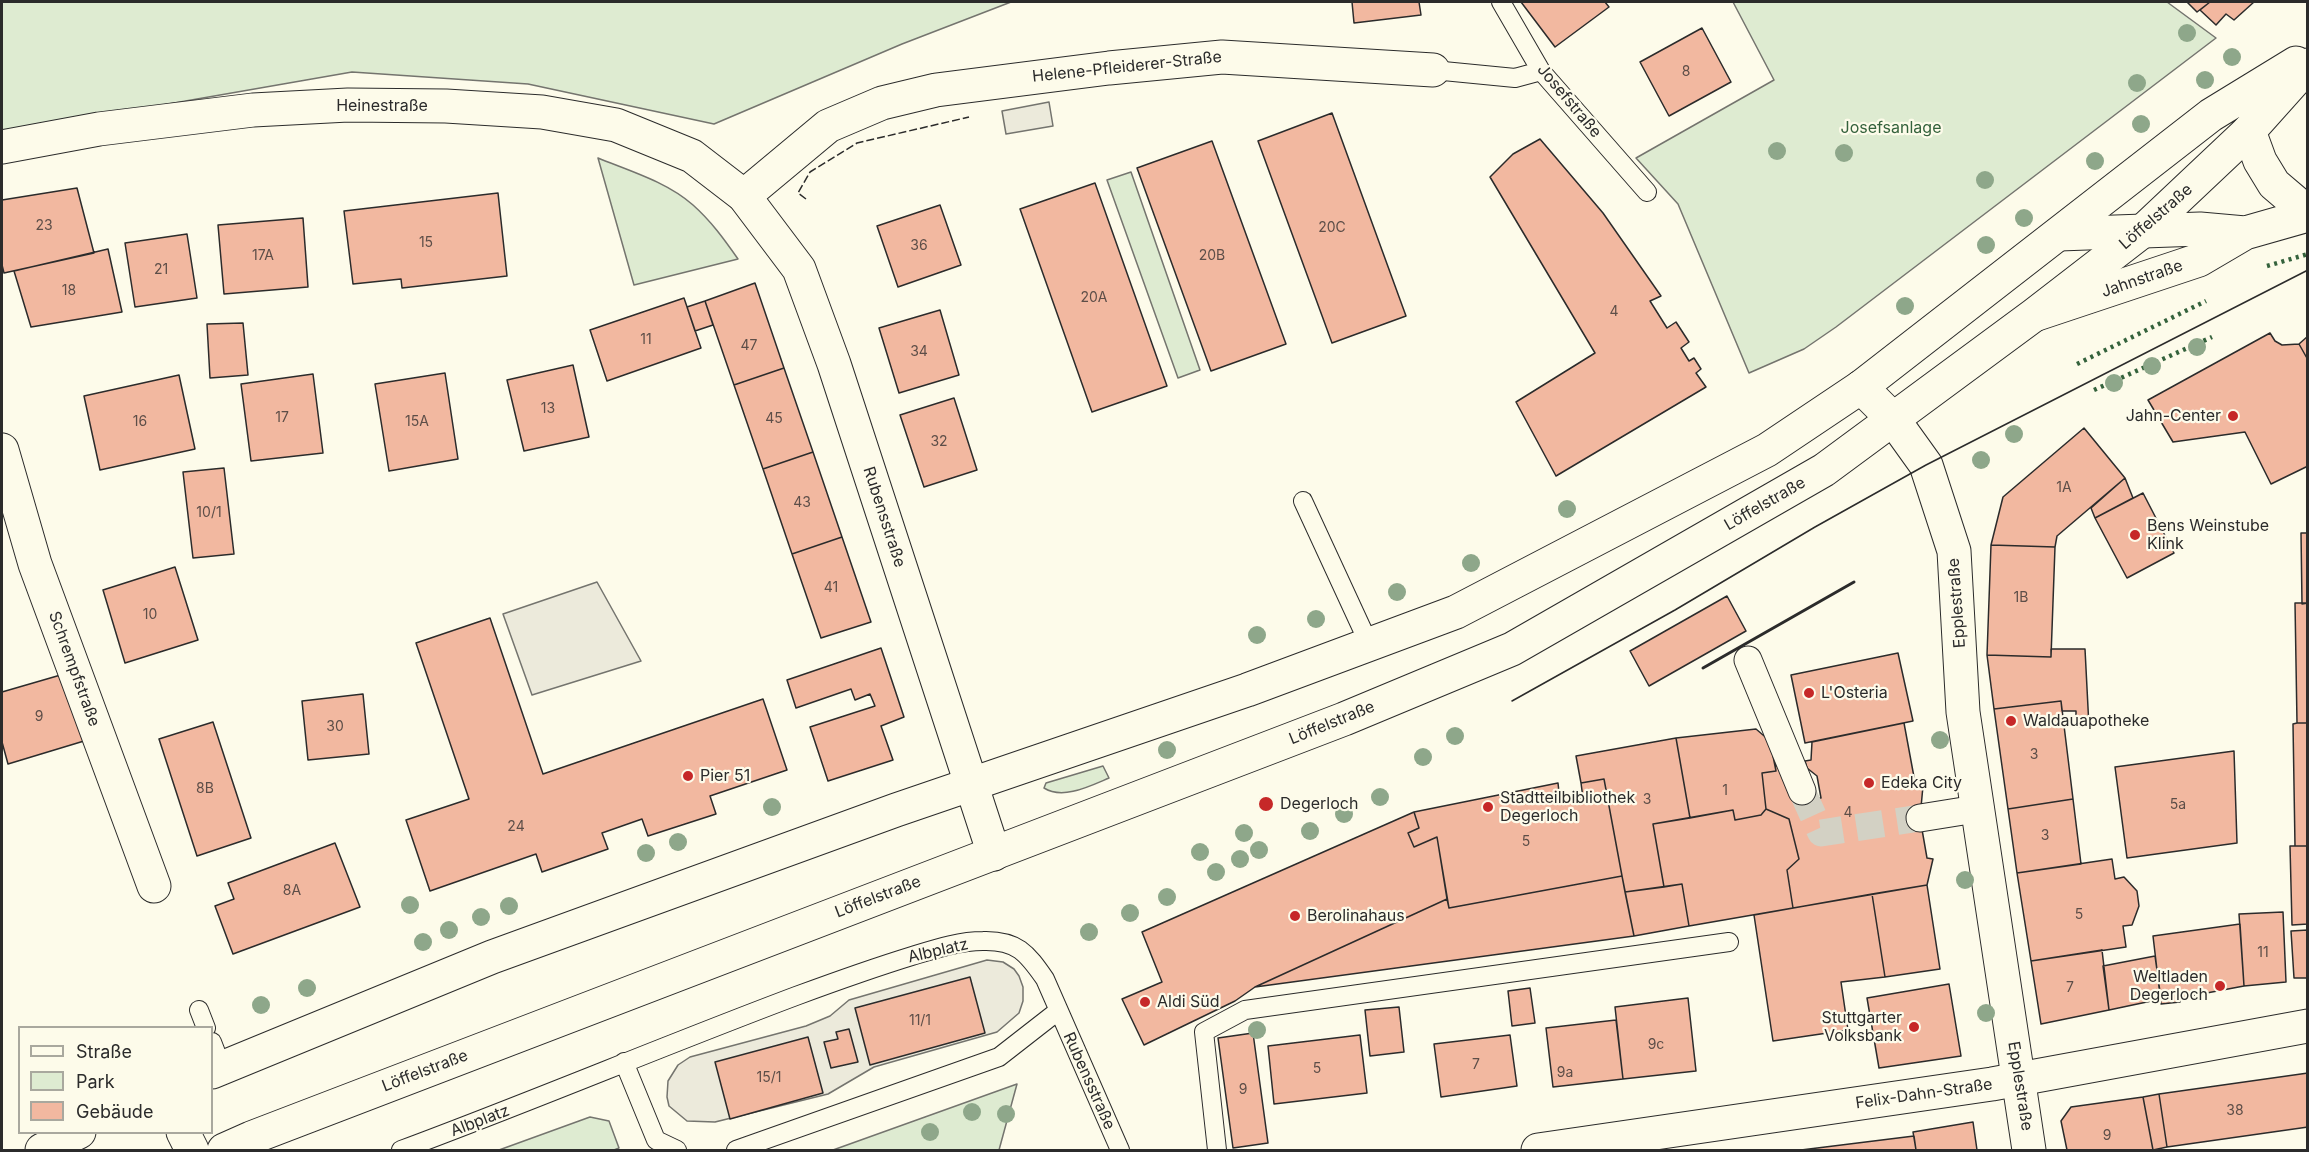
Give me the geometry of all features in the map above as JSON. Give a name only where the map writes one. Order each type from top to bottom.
[{"type":"main road","points":[[215,1061],[492,957],[970,784],[1247,690],[1456,612],[1767,450],[1861,387],[2211,115],[2307,56]]},
{"type":"main road","name":"Helene-Pfleiderer-Straße","points":[[744,196],[828,126],[882,103],[936,90],[1109,68],[1222,57],[1432,70]]},
{"type":"main road","name":"Löffelstraße","points":[[224,1150],[1344,719],[1512,650],[1824,470],[2034,315],[2144,230],[2250,131],[2307,65]]},
{"type":"main road","name":"Heinestraße","points":[[2,147],[99,129],[253,110],[348,105],[446,106],[542,112],[616,125],[692,156],[744,196]]},
{"type":"main road","name":"Jahnstraße","points":[[2250,131],[2260,161],[2274,184],[2307,214]]},
{"type":"main road","name":"Rubensstraße","points":[[744,196],[799,269],[834,364],[994,854]]},
{"type":"main road","name":"Jahnstraße","points":[[2034,315],[2199,260],[2245,232],[2307,214]]},
{"type":"main road","name":"Jahnstraße","points":[[2059,234],[2200,229],[2245,232]]},
{"type":"main road","name":"Epplestraße","points":[[1861,387],[1893,419],[1926,465],[1954,551],[1963,712],[2029,1150]]},
{"type":"main road","name":"Schrempfstraße","points":[[2,450],[35,564],[154,886]]},
{"type":"main road","name":"Felix-Dahn-Straße","points":[[1538,1150],[2019,1079],[2307,1026]]},
{"type":"main road","points":[[42,1150],[75,1134]]},
{"type":"main road","points":[[184,1134],[192,1150]]},
{"type":"street","points":[[1748,660],[1802,791]]},
{"type":"street","points":[[1920,818],[1976,809]]},
{"type":"lane","name":"Josefstraße","points":[[1502,2],[1541,71],[1647,192]]},
{"type":"lane","name":"Helene-Pfleiderer-Straße","points":[[1432,70],[1515,78],[1541,71]]},
{"type":"lane","points":[[1303,501],[1369,644]]},
{"type":"lane","name":"Albplatz","points":[[401,1150],[871,968],[947,946],[983,941],[1007,943],[1028,954],[1045,979],[1058,1011]]},
{"type":"lane","points":[[1217,1150],[1204,1032],[1245,1010],[1729,942]]},
{"type":"lane","points":[[199,1010],[205,1026]]},
{"type":"lane","points":[[736,1150],[999,1057],[1058,1011]]},
{"type":"lane","name":"Rubensstraße","points":[[1058,1011],[1120,1150]]},
{"type":"lane","points":[[624,1062],[656,1140],[677,1150]]},
{"type":"green space","points":[[2,2],[1011,2],[902,44],[714,124],[528,84],[352,72],[2,133]]},
{"type":"green space","name":"Josefsanlage","points":[[1733,2],[2167,2],[2216,38],[1836,327],[1804,349],[1749,373],[1678,204],[1636,158],[1774,80]]},
{"type":"green space","points":[[598,158],[648,178],[683,197],[700,211],[738,259],[634,285]]},
{"type":"green space","points":[[1131,172],[1200,370],[1178,378],[1107,180]]},
{"type":"green space","points":[[1103,766],[1109,778],[1085,788],[1060,793],[1044,788],[1046,783]]},
{"type":"green space","points":[[1017,1084],[999,1150],[833,1150]]},
{"type":"green space","points":[[590,1117],[609,1121],[619,1148],[614,1150],[499,1150]]},
{"type":"shaded area","points":[[1049,102],[1053,126],[1006,134],[1002,111]]},
{"type":"shaded area","points":[[597,582],[641,661],[532,695],[503,614]]},
{"type":"shaded area","points":[[987,960],[1003,962],[1014,969],[1023,987],[1023,1001],[1019,1013],[997,1032],[874,1067],[828,1094],[715,1122],[687,1121],[669,1106],[668,1081],[678,1065],[690,1057],[806,1026],[830,1016],[849,1000]]},
{"type":"building","points":[[1352,2],[1419,2],[1421,15],[1354,23]]},
{"type":"building","points":[[1521,2],[1605,2],[1609,7],[1555,47]]},
{"type":"building","points":[[2187,2],[2210,2],[2197,12]]},
{"type":"building","points":[[2210,2],[2254,2],[2234,20],[2226,14],[2216,25],[2200,10]]},
{"type":"building","points":[[1702,28],[1731,82],[1669,116],[1640,62]]},
{"type":"building","points":[[1332,113],[1406,316],[1332,343],[1258,141]]},
{"type":"building","points":[[1540,139],[1603,213],[1661,296],[1650,301],[1667,328],[1676,322],[1689,342],[1681,348],[1689,361],[1694,358],[1701,369],[1696,373],[1706,387],[1556,476],[1516,402],[1595,353],[1490,177],[1513,154]]},
{"type":"building","points":[[1212,141],[1286,344],[1211,371],[1137,168]]},
{"type":"building","points":[[1095,183],[1167,386],[1092,412],[1020,209]]},
{"type":"building","points":[[77,188],[94,253],[4,273],[2,200]]},
{"type":"building","points":[[498,193],[507,276],[402,288],[401,279],[353,284],[344,211]]},
{"type":"building","points":[[940,205],[961,265],[898,287],[877,226]]},
{"type":"building","points":[[303,218],[308,287],[224,294],[218,225]]},
{"type":"building","points":[[187,234],[197,298],[135,307],[125,243]]},
{"type":"building","points":[[108,249],[122,312],[31,327],[14,271]]},
{"type":"building","points":[[755,283],[784,368],[734,385],[705,301]]},
{"type":"building","points":[[684,298],[701,348],[607,381],[590,330]]},
{"type":"building","points":[[705,301],[713,325],[695,331],[687,307]]},
{"type":"building","points":[[940,310],[959,375],[899,393],[879,328]]},
{"type":"building","points":[[243,323],[248,375],[210,378],[207,324]]},
{"type":"building","name":"Jahn-Center","points":[[2270,333],[2275,341],[2282,345],[2299,344],[2308,360],[2308,466],[2271,484],[2245,432],[2173,442],[2148,400]]},
{"type":"building","points":[[2308,336],[2308,360],[2299,344]]},
{"type":"building","points":[[573,365],[589,437],[524,451],[507,380]]},
{"type":"building","points":[[784,368],[813,452],[763,469],[734,385]]},
{"type":"building","points":[[445,373],[458,459],[389,471],[375,384]]},
{"type":"building","points":[[313,374],[323,453],[251,461],[241,384]]},
{"type":"building","points":[[179,375],[195,449],[100,470],[84,396]]},
{"type":"building","points":[[954,398],[977,470],[924,487],[900,415]]},
{"type":"building","points":[[2084,428],[2125,478],[2057,536],[2055,547],[1991,545],[2003,497]]},
{"type":"building","points":[[813,452],[842,537],[792,554],[763,469]]},
{"type":"building","points":[[224,468],[234,554],[193,558],[183,472]]},
{"type":"building","points":[[2125,478],[2133,498],[2095,518],[2091,508]]},
{"type":"building","name":"Bens Weinstube Klink","points":[[2143,493],[2174,553],[2127,578],[2095,518]]},
{"type":"building","points":[[2301,533],[2308,533],[2308,603],[2302,604]]},
{"type":"building","points":[[842,537],[871,622],[821,638],[792,554]]},
{"type":"building","points":[[1991,545],[2055,547],[2051,657],[1987,655]]},
{"type":"building","points":[[175,567],[198,640],[125,663],[103,590]]},
{"type":"building","points":[[1727,596],[1746,631],[1649,686],[1630,651]]},
{"type":"building","points":[[2295,603],[2308,603],[2308,723],[2297,723]]},
{"type":"building","points":[[490,618],[543,774],[763,699],[787,770],[710,796],[716,814],[648,836],[642,819],[602,833],[608,849],[542,872],[536,854],[430,891],[406,820],[469,799],[416,643]]},
{"type":"building","points":[[881,648],[904,717],[881,726],[893,760],[828,781],[810,727],[875,706],[870,694],[855,700],[851,689],[796,708],[787,680]]},
{"type":"building","points":[[2051,649],[2085,649],[2089,727],[2076,727],[2076,711],[2062,711],[2061,701],[1994,709],[1987,655],[2051,657]]},
{"type":"building","points":[[1898,653],[1913,721],[1805,743],[1791,675]]},
{"type":"building","points":[[64,674],[84,741],[8,764],[2,742],[2,692]]},
{"type":"building","points":[[363,694],[369,754],[308,760],[302,701]]},
{"type":"building","points":[[2061,701],[2073,799],[2008,809],[1994,709]]},
{"type":"building","points":[[213,722],[251,838],[197,856],[159,739]]},
{"type":"building","points":[[1904,723],[1914,777],[1923,786],[1920,818],[1927,858],[1933,859],[1927,885],[1793,908],[1787,870],[1799,859],[1789,819],[1766,809],[1762,773],[1776,771],[1775,764],[1802,791],[1813,799],[1821,798],[1817,776],[1807,768],[1805,761],[1811,760],[1812,742]]},
{"type":"building","points":[[2308,723],[2308,846],[2295,846],[2293,724]]},
{"type":"building","points":[[1756,729],[1770,741],[1776,771],[1762,773],[1766,809],[1761,815],[1735,820],[1733,810],[1690,818],[1676,738]]},
{"type":"building","points":[[1676,738],[1690,818],[1653,824],[1664,887],[1625,892],[1604,779],[1581,783],[1576,756]]},
{"type":"building","points":[[2234,751],[2237,843],[2127,858],[2115,767]]},
{"type":"building","name":"Berolinahaus","points":[[1604,779],[1622,876],[1449,908],[1437,837],[1414,847],[1408,833],[1419,828],[1414,812],[1558,783],[1560,801],[1583,798],[1581,783]]},
{"type":"building","points":[[2073,799],[2081,864],[2017,873],[2008,809]]},
{"type":"building","points":[[1766,809],[1789,819],[1799,859],[1787,870],[1793,908],[1689,926],[1682,884],[1664,887],[1653,824],[1733,810],[1735,820],[1761,815]]},
{"type":"building","name":"Berolinahaus","points":[[1414,812],[1419,828],[1408,833],[1414,847],[1437,837],[1447,899],[1255,987],[1235,1001],[1144,1045],[1122,999],[1162,982],[1142,932]]},
{"type":"building","points":[[335,843],[360,907],[233,954],[215,906],[234,899],[228,883]]},
{"type":"building","points":[[2290,846],[2308,846],[2308,924],[2292,925]]},
{"type":"building","points":[[2112,859],[2115,879],[2124,877],[2137,891],[2139,906],[2132,925],[2123,926],[2126,947],[2031,961],[2017,873]]},
{"type":"building","name":"Berolinahaus","points":[[1622,876],[1634,936],[1255,987],[1447,899],[1449,908]]},
{"type":"building","points":[[1682,884],[1689,926],[1634,936],[1625,892]]},
{"type":"building","points":[[1927,885],[1940,969],[1885,977],[1872,894]]},
{"type":"building","points":[[1872,894],[1885,977],[1841,982],[1848,1030],[1773,1041],[1754,915]]},
{"type":"building","points":[[2283,912],[2286,982],[2244,986],[2239,914]]},
{"type":"building","points":[[2240,924],[2244,986],[2180,998],[2180,1002],[2161,1004],[2153,936]]},
{"type":"building","points":[[2308,930],[2308,978],[2294,978],[2291,931]]},
{"type":"building","points":[[2102,950],[2109,1010],[2041,1024],[2031,961]]},
{"type":"building","points":[[2155,956],[2161,999],[2109,1010],[2103,966]]},
{"type":"building","points":[[970,977],[985,1033],[870,1065],[855,1008]]},
{"type":"building","name":"Stuttgarter Volksbank","points":[[1949,984],[1961,1056],[1879,1068],[1867,998]]},
{"type":"building","points":[[1530,988],[1535,1023],[1512,1026],[1508,991]]},
{"type":"building","points":[[1688,998],[1696,1071],[1623,1079],[1615,1007]]},
{"type":"building","points":[[1399,1007],[1404,1052],[1370,1056],[1365,1010]]},
{"type":"building","points":[[1616,1020],[1623,1079],[1553,1087],[1546,1028]]},
{"type":"building","points":[[849,1029],[858,1062],[831,1068],[824,1042],[838,1039],[836,1032]]},
{"type":"building","points":[[1253,1033],[1268,1143],[1233,1148],[1218,1038]]},
{"type":"building","points":[[1360,1035],[1367,1093],[1274,1104],[1268,1046]]},
{"type":"building","points":[[1510,1035],[1517,1086],[1441,1097],[1434,1044]]},
{"type":"building","points":[[808,1037],[823,1093],[730,1119],[715,1062]]},
{"type":"building","points":[[2308,1073],[2308,1127],[2167,1147],[2159,1094]]},
{"type":"building","points":[[2159,1094],[2167,1147],[2153,1150],[2143,1097]]},
{"type":"building","points":[[2143,1097],[2153,1150],[2067,1150],[2061,1121],[2071,1107]]},
{"type":"building","points":[[1973,1122],[1977,1150],[1916,1150],[1913,1132]]},
{"type":"building","points":[[1914,1136],[1916,1150],[1801,1150]]},
{"type":"tunnel","points":[[1802,791],[1821,833],[1920,818]]},
{"type":"tram line","points":[[1512,701],[1926,465],[2308,270]]},
{"type":"hedge","points":[[2267,266],[2308,254]]},
{"type":"hedge","points":[[2077,364],[2206,301]]},
{"type":"hedge","points":[[2094,390],[2212,337]]},
{"type":"fence","points":[[806,199],[798,193],[810,172],[857,143],[969,117]]},
{"type":"wall","points":[[1703,668],[1854,582]]},
{"type":"place","name":"Jahn-Center","points":[[2233,416]]},
{"type":"place","name":"Bens Weinstube Klink","points":[[2135,535]]},
{"type":"place","name":"L'Osteria","points":[[1809,693]]},
{"type":"place","name":"Waldauapotheke","points":[[2011,721]]},
{"type":"place","name":"Pier 51","points":[[688,776]]},
{"type":"place","name":"Edeka City","points":[[1869,783]]},
{"type":"place","name":"Degerloch","points":[[1266,804]]},
{"type":"place","name":"Stadtteilbibliothek Degerloch","points":[[1488,807]]},
{"type":"place","name":"Berolinahaus","points":[[1295,916]]},
{"type":"place","name":"Weltladen Degerloch","points":[[2220,986]]},
{"type":"place","name":"Aldi Süd","points":[[1145,1002]]},
{"type":"place","name":"Stuttgarter Volksbank","points":[[1914,1027]]}]
